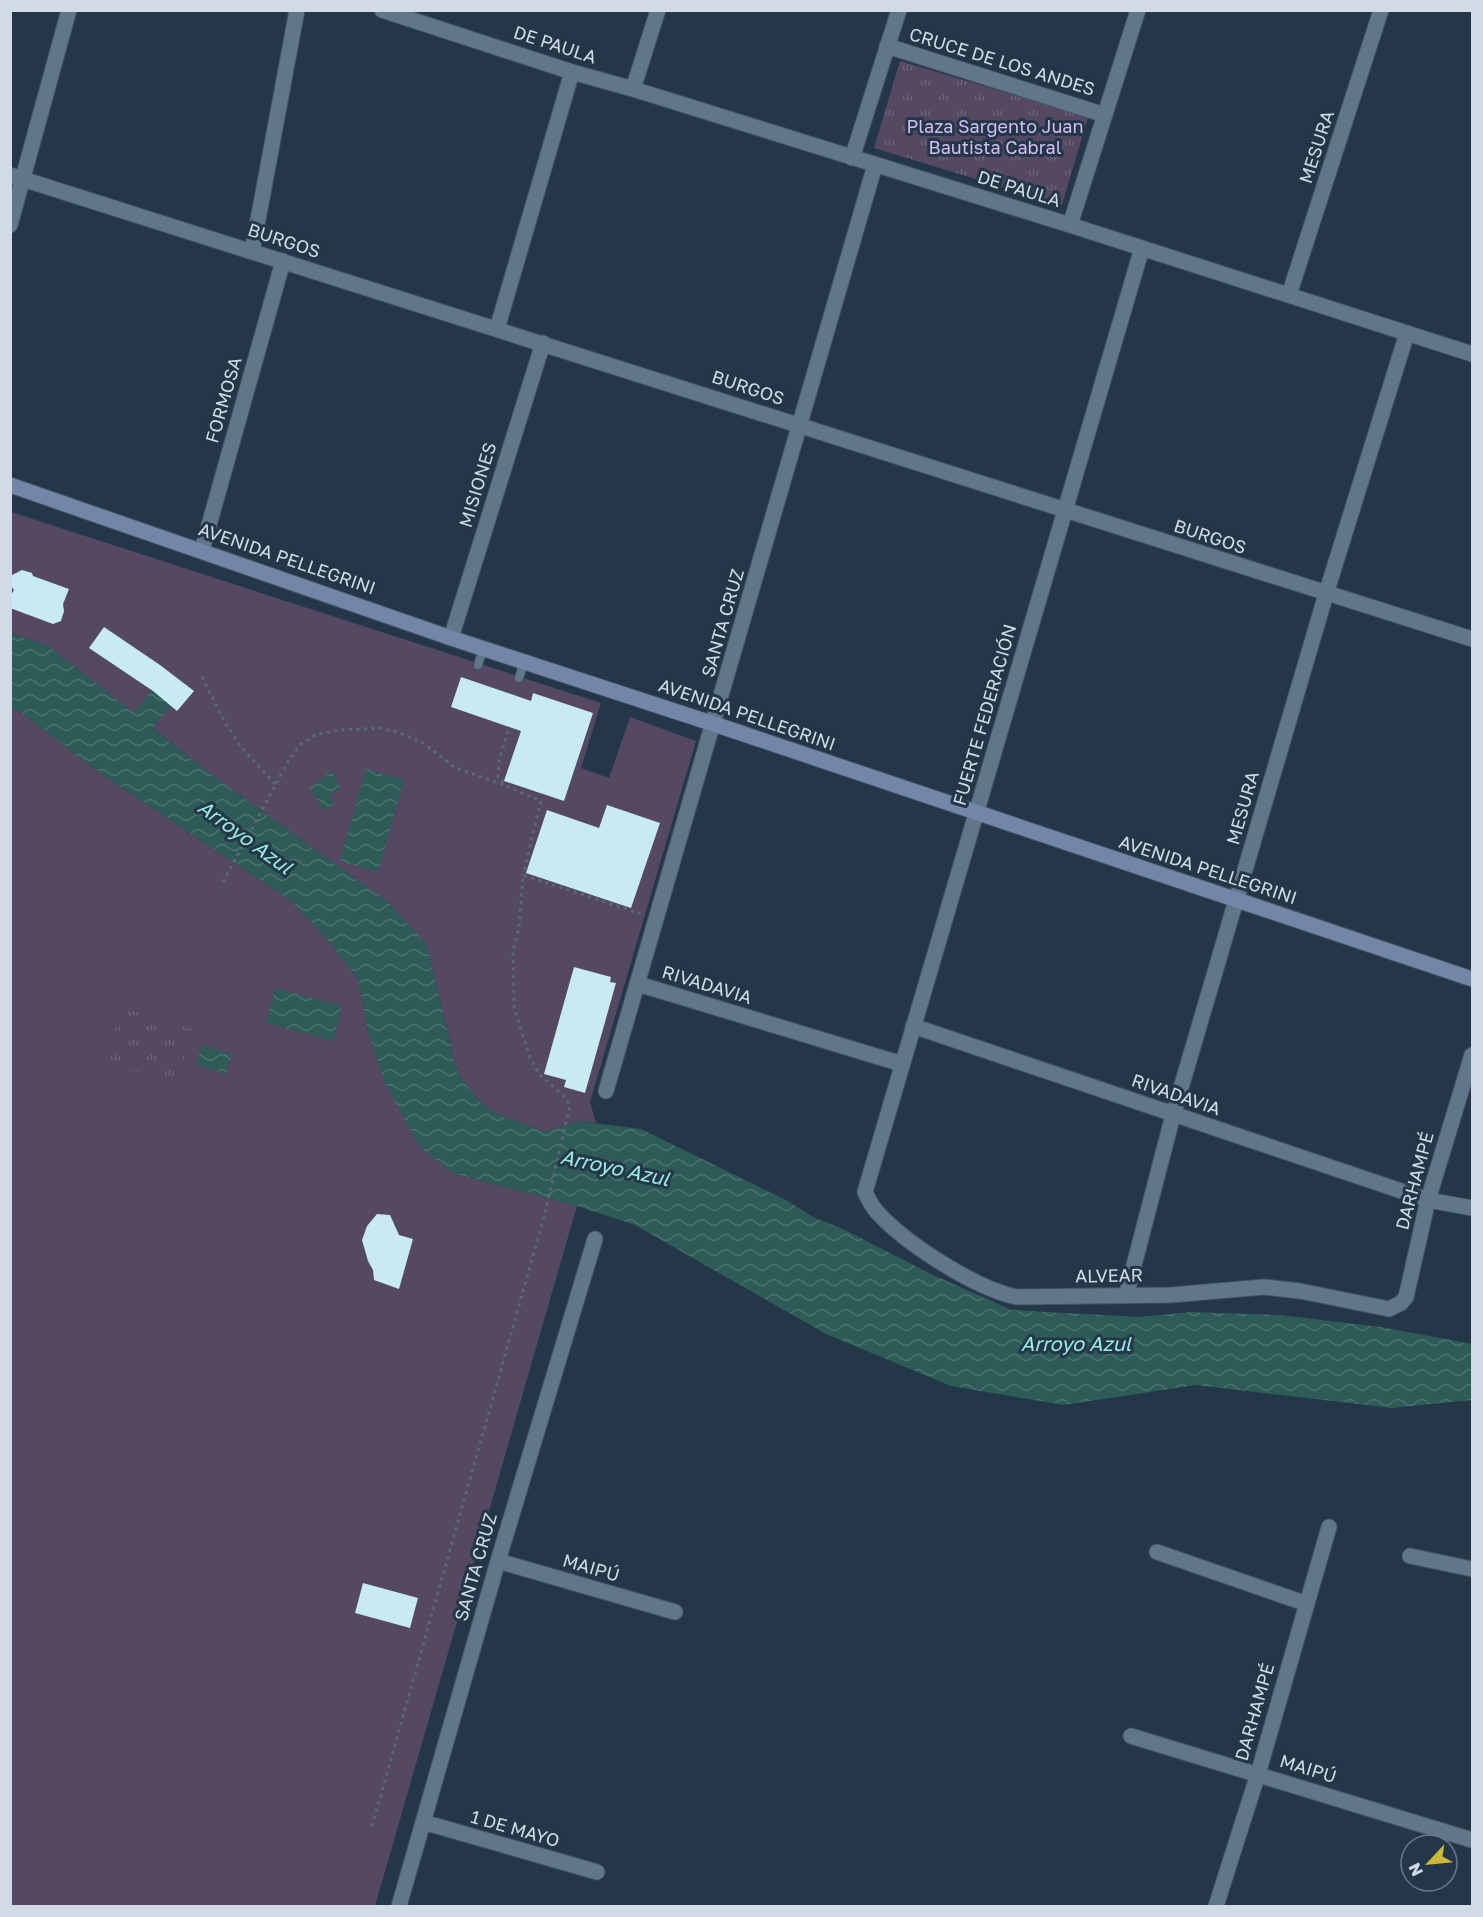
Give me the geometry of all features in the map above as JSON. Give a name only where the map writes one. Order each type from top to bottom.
[{"type":"main road","name":"AVENIDA PELLEGRINI","points":[[10,485],[483,649],[714,724],[1473,979]]},
{"type":"street","points":[[10,225],[17,177],[69,10]]},
{"type":"street","points":[[252,252],[297,10]]},
{"type":"street","name":"DE PAULA","points":[[382,10],[416,15],[572,72],[1070,225],[1473,354]]},
{"type":"street","points":[[633,89],[658,10]]},
{"type":"street","points":[[852,158],[899,10]]},
{"type":"street","points":[[1070,225],[1138,10]]},
{"type":"street","name":"MESURA","points":[[1289,295],[1381,10]]},
{"type":"street","name":"CRUCE DE LOS ANDES","points":[[888,46],[1105,114]]},
{"type":"street","points":[[497,329],[572,72]]},
{"type":"street","name":"SANTA CRUZ","points":[[606,1091],[875,165]]},
{"type":"street","name":"BURGOS","points":[[17,177],[1473,639]]},
{"type":"street","name":"FUERTE FEDERACIÓN","points":[[865,1192],[1142,248]]},
{"type":"street","name":"FORMOSA","points":[[202,550],[283,261]]},
{"type":"street","name":"MESURA","points":[[1126,1296],[1173,1115],[1326,594],[1407,333]]},
{"type":"street","name":"MISIONES","points":[[452,638],[543,344]]},
{"type":"street","name":"RIVADAVIA","points":[[638,984],[902,1064]]},
{"type":"street","name":"RIVADAVIA","points":[[913,1026],[1428,1200],[1473,1208]]},
{"type":"street","name":"DARHAMPÉ","points":[[1389,1309],[1395,1307],[1406,1297],[1428,1200],[1473,1055]]},
{"type":"street","name":"ALVEAR","points":[[865,1192],[874,1210],[886,1222],[922,1249],[972,1281],[996,1293],[1016,1297],[1171,1295],[1264,1287],[1300,1291],[1389,1309]]},
{"type":"street","name":"SANTA CRUZ","points":[[399,1906],[498,1561],[595,1239]]},
{"type":"street","name":"DARHAMPÉ","points":[[1216,1906],[1258,1774],[1329,1527]]},
{"type":"street","points":[[1157,1552],[1307,1604]]},
{"type":"street","points":[[1410,1556],[1473,1569]]},
{"type":"street","name":"MAIPÚ","points":[[498,1561],[675,1612]]},
{"type":"street","name":"MAIPÚ","points":[[1131,1736],[1473,1840]]},
{"type":"street","name":"1 DE MAYO","points":[[423,1822],[597,1872]]},
{"type":"lane","points":[[478,665],[483,649]]},
{"type":"lane","points":[[519,678],[524,662]]},
{"type":"path","points":[[202,676],[226,724],[242,748],[277,786]]},
{"type":"path","points":[[223,882],[277,786],[289,760],[300,745],[315,735],[362,728],[398,732],[423,743],[454,767],[541,801],[523,875],[519,928],[513,952],[514,1007],[530,1058],[541,1076],[563,1095],[570,1105],[544,1216],[372,1826]]},
{"type":"path","points":[[506,786],[498,777],[499,761],[508,731]]},
{"type":"path","points":[[523,875],[657,920]]},
{"type":"green space","name":"Plaza Sargento Juan Bautista Cabral","points":[[900,61],[1088,117],[1062,205],[874,148]]},
{"type":"green space","points":[[11,512],[601,703],[581,768],[609,778],[630,717],[696,741],[590,1102],[596,1123],[577,1121],[545,1132],[493,1112],[481,1103],[456,1068],[427,945],[389,903],[212,775],[48,646],[11,633]]},
{"type":"green space","points":[[11,708],[19,711],[99,772],[290,900],[326,938],[358,979],[368,1031],[452,1173],[577,1206],[375,1906],[11,1906]]},
{"type":"green space","points":[[122,1007],[194,1030],[176,1085],[105,1062]]},
{"type":"water","name":"Arroyo Azul","points":[[10,633],[48,646],[134,713],[152,690],[171,705],[152,728],[212,775],[389,903],[427,945],[456,1068],[481,1103],[493,1112],[545,1132],[577,1121],[641,1129],[786,1200],[813,1217],[1012,1310],[1139,1317],[1191,1312],[1280,1315],[1381,1327],[1472,1344],[1472,1400],[1392,1408],[1196,1385],[1064,1405],[951,1386],[826,1334],[635,1225],[577,1206],[452,1173],[419,1146],[384,1081],[368,1031],[358,979],[326,938],[290,900],[99,772],[19,711],[11,708]]},
{"type":"water","points":[[366,769],[404,780],[378,872],[340,861]]},
{"type":"water","points":[[332,770],[340,788],[330,794],[335,804],[323,810],[310,788]]},
{"type":"water","points":[[275,988],[342,1006],[333,1041],[266,1023]]},
{"type":"water","points":[[202,1045],[232,1054],[226,1074],[196,1065]]},
{"type":"building","points":[[22,570],[69,589],[63,604],[64,611],[61,621],[53,624],[10,608],[10,597],[14,590],[10,585],[10,576]]},
{"type":"building","points":[[104,627],[194,691],[177,711],[153,691],[89,648]]},
{"type":"building","points":[[461,677],[531,701],[533,693],[593,713],[564,801],[504,781],[521,731],[451,707]]},
{"type":"building","points":[[607,805],[660,823],[631,908],[526,873],[547,810],[599,828]]},
{"type":"building","points":[[574,967],[611,977],[610,982],[616,983],[585,1093],[564,1087],[566,1080],[544,1074]]},
{"type":"building","points":[[377,1214],[390,1215],[399,1235],[413,1239],[399,1289],[374,1280],[373,1270],[368,1261],[362,1240],[367,1226]]},
{"type":"building","points":[[363,1583],[418,1598],[410,1628],[355,1613]]}]
